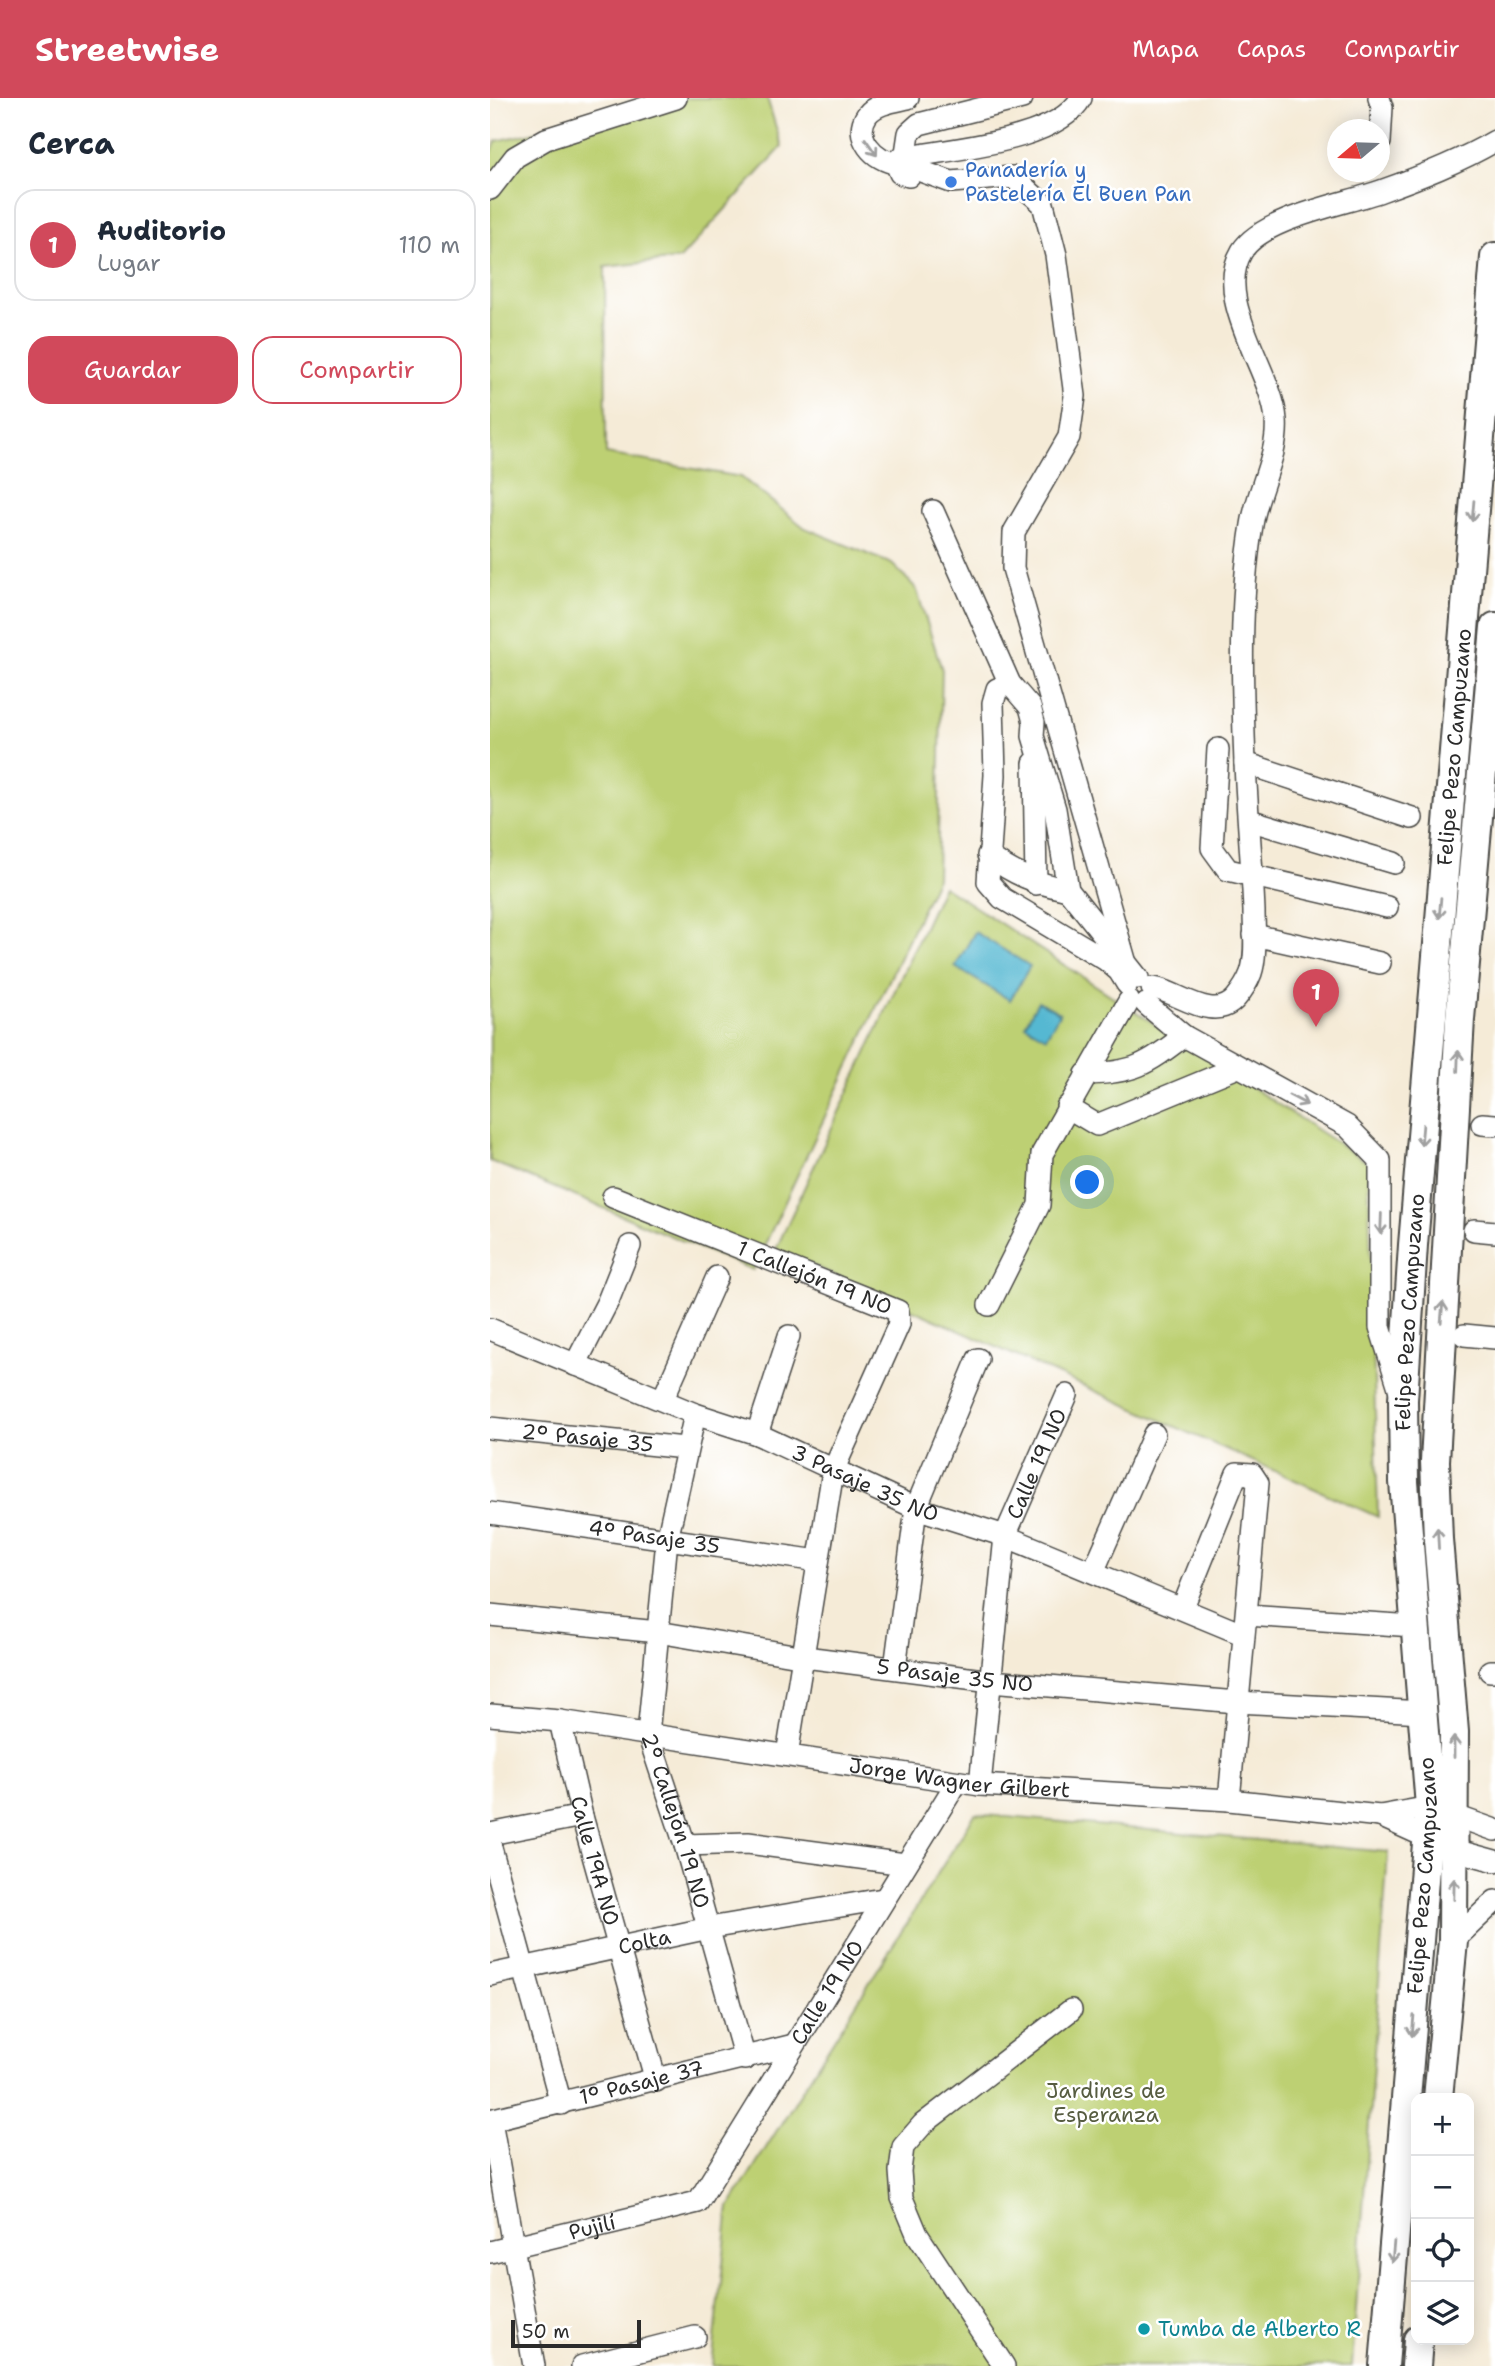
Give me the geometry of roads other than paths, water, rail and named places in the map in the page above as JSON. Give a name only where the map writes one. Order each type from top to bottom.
[{"type":"main road","name":"Felipe Pezo Campuzano","points":[[1438,2093],[1453,1941],[1455,1850],[1442,1811],[1423,1712],[1404,1482],[1403,1400],[1412,1245],[1495,257]]},
{"type":"main road","name":"Felipe Pezo Campuzano","points":[[1384,2366],[1429,1836],[1442,1811],[1454,1732],[1438,1539],[1435,1461],[1460,1019],[1495,627]]},
{"type":"main road","points":[[1416,2366],[1418,2345]]},
{"type":"street","points":[[490,189],[515,157],[546,139],[676,98]]},
{"type":"street","points":[[908,98],[883,103],[867,115],[863,130],[866,145],[882,162],[909,160],[1034,134],[1077,106],[1081,98]]},
{"type":"street","points":[[909,160],[909,133],[919,124],[1022,98]]},
{"type":"street","points":[[1378,98],[1382,107],[1381,119]]},
{"type":"street","points":[[1390,178],[1469,157],[1495,141]]},
{"type":"street","points":[[909,160],[951,182],[1013,177],[1044,204],[1056,255],[1075,396],[1069,437],[1014,532],[1013,568],[1125,960],[1138,991]]},
{"type":"street","points":[[1138,991],[1162,988],[1182,1002],[1211,1008],[1234,1000],[1251,973],[1254,935],[1245,764],[1241,601],[1252,521],[1275,441],[1276,418],[1240,314],[1234,284],[1241,252],[1254,238],[1274,226],[1377,182]]},
{"type":"street","points":[[933,511],[1010,684],[1030,707],[1045,809],[1068,890],[1125,960]]},
{"type":"street","points":[[1010,684],[997,689],[993,703],[995,775],[988,882],[1002,898],[1106,960],[1184,1036],[1347,1126],[1380,1160],[1380,1327],[1403,1400]]},
{"type":"street","points":[[1219,749],[1212,848],[1228,870],[1387,907]]},
{"type":"street","points":[[1245,764],[1412,818]]},
{"type":"street","points":[[1036,884],[1045,809]]},
{"type":"street","points":[[1249,820],[1394,863]]},
{"type":"street","points":[[988,855],[1012,874],[1036,884],[1068,890]]},
{"type":"street","points":[[1254,935],[1380,963]]},
{"type":"street","points":[[989,1305],[1039,1205],[1042,1154],[1086,1074],[1138,991]]},
{"type":"street","points":[[1086,1074],[1121,1073],[1136,1068],[1152,1061],[1184,1036]]},
{"type":"street","points":[[1067,1107],[1097,1125],[1238,1067]]},
{"type":"street","name":"1 Callejón 19 NO","points":[[613,1197],[898,1311],[899,1324],[833,1471],[787,1755]]},
{"type":"street","points":[[575,1365],[608,1301],[630,1246]]},
{"type":"street","points":[[663,1399],[717,1277]]},
{"type":"street","name":"3 Pasaje 35 NO","points":[[490,1329],[695,1414],[757,1434],[916,1508],[1005,1536],[1183,1607],[1245,1624]]},
{"type":"street","points":[[1464,1335],[1495,1338]]},
{"type":"street","points":[[757,1434],[789,1336]]},
{"type":"street","points":[[895,1668],[916,1508],[978,1359]]},
{"type":"street","name":"Calle 19 NO","points":[[980,1785],[1005,1536],[1067,1395]]},
{"type":"street","name":"2° Callejón 19 NO","points":[[695,1414],[685,1448],[667,1540],[648,1734],[685,1845],[744,2059]]},
{"type":"street","name":"2° Pasaje 35","points":[[490,1427],[685,1448]]},
{"type":"street","points":[[1093,1572],[1154,1434]]},
{"type":"street","points":[[1183,1607],[1237,1473],[1247,1472],[1256,1477],[1258,1483],[1229,1800]]},
{"type":"street","name":"4° Pasaje 35","points":[[490,1513],[818,1561]]},
{"type":"street","name":"5 Pasaje 35 NO","points":[[490,1615],[658,1632],[805,1657],[990,1681],[1237,1702],[1423,1712]]},
{"type":"street","points":[[1245,1624],[1414,1626]]},
{"type":"street","name":"Jorge Wagner Gilbert","points":[[490,1716],[560,1721],[980,1785],[1229,1800],[1380,1816],[1442,1811]]},
{"type":"street","name":"Calle 19A NO","points":[[560,1721],[582,1816],[656,2081]]},
{"type":"street","name":"Calle 19 NO","points":[[696,2203],[957,1782]]},
{"type":"street","points":[[1442,1811],[1495,1830]]},
{"type":"street","points":[[490,1834],[582,1816]]},
{"type":"street","points":[[1380,1816],[1455,1850],[1495,1861]]},
{"type":"street","points":[[685,1845],[748,1843],[905,1864]]},
{"type":"street","points":[[490,1844],[561,2104]]},
{"type":"street","name":"Colta","points":[[490,1975],[709,1928],[883,1899]]},
{"type":"street","points":[[1453,1941],[1495,1902]]},
{"type":"street","points":[[1004,2366],[917,2234],[902,2198],[900,2171],[904,2147],[923,2124],[1071,2010]]},
{"type":"street","name":"1° Pasaje 37","points":[[490,2120],[794,2045]]},
{"type":"street","points":[[490,2120],[534,2366]]},
{"type":"street","name":"Pujilí","points":[[490,2252],[696,2203]]},
{"type":"street","points":[[582,2366],[695,2337]]},
{"type":"water","points":[[975,932],[1030,966],[1010,1000],[955,967]]},
{"type":"water","points":[[1038,1001],[1060,1013],[1046,1037],[1025,1025]]},
{"type":"place","name":"Panadería y Pastelería El Buen Pan","points":[[951,182]]},
{"type":"place","name":"Auditorio","points":[[1316,1027]]},
{"type":"place","name":"Tumba de Alberto R","points":[[1144,2329]]},
{"type":"park label","name":"Jardines de Esperanza","points":[[1106,2103]]}]
